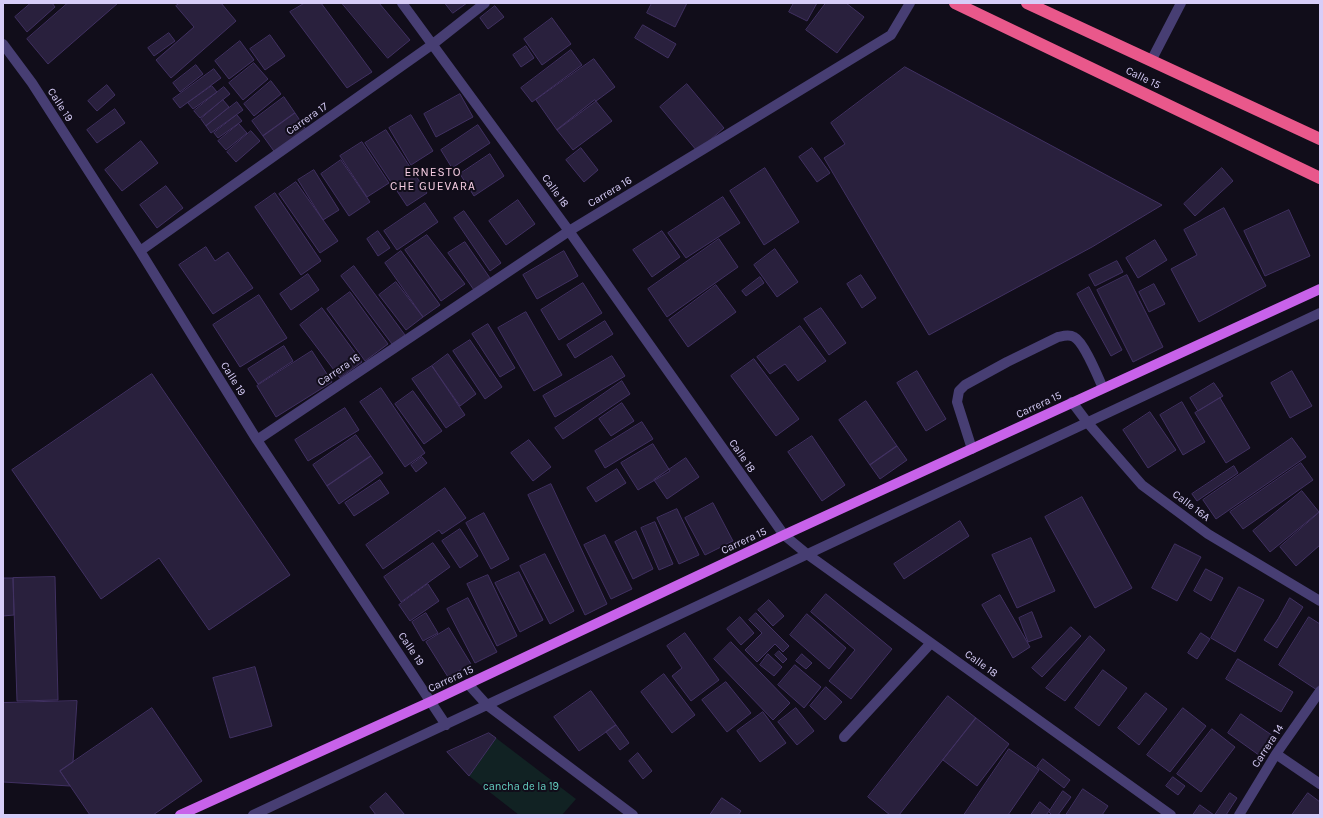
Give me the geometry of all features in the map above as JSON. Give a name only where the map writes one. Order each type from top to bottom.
[{"type":"highway","name":"Calle 15","points":[[955,3],[1320,178]]},
{"type":"highway","name":"Calle 15","points":[[1028,3],[1320,139]]},
{"type":"main road","name":"Carrera 15","points":[[180,815],[432,701],[784,535],[1320,289]]},
{"type":"street","name":"Calle 18","points":[[402,3],[569,231],[784,535],[807,554],[1171,815]]},
{"type":"street","name":"Carrera 17","points":[[140,251],[433,44],[485,3]]},
{"type":"street","name":"Carrera 16","points":[[257,440],[569,231],[892,35],[910,3]]},
{"type":"street","points":[[1151,61],[1181,3]]},
{"type":"street","name":"Calle 19","points":[[3,44],[32,83],[140,251],[257,440],[432,701],[446,725]]},
{"type":"street","points":[[254,815],[1320,313]]},
{"type":"street","points":[[972,449],[957,402],[959,391],[965,385],[1007,362],[1058,337],[1066,335],[1074,337],[1080,342],[1089,357],[1103,388]]},
{"type":"street","name":"Calle 16A","points":[[1072,402],[1087,422],[1142,484],[1208,534],[1320,601]]},
{"type":"street","points":[[844,737],[931,643]]},
{"type":"street","points":[[468,684],[487,706],[633,815]]},
{"type":"street","name":"Carrera 14","points":[[1239,815],[1276,754],[1320,691]]},
{"type":"street","points":[[1276,754],[1320,784]]},
{"type":"green space","name":"cancha de la 19","points":[[496,738],[576,799],[562,815],[519,815],[469,776]]},
{"type":"building","points":[[31,3],[52,3],[55,7],[27,32],[15,17]]},
{"type":"building","points":[[68,3],[118,3],[48,64],[27,39]]},
{"type":"building","points":[[180,3],[221,3],[236,21],[171,78],[156,60],[194,27],[176,6]]},
{"type":"building","points":[[305,3],[321,3],[372,72],[347,88],[290,12]]},
{"type":"building","points":[[342,3],[379,3],[410,40],[388,58]]},
{"type":"building","points":[[445,3],[467,3],[453,13]]},
{"type":"building","points":[[652,3],[687,3],[675,27],[647,13]]},
{"type":"building","points":[[794,3],[817,3],[807,21],[789,12]]},
{"type":"building","points":[[826,3],[846,3],[864,17],[837,53],[806,30]]},
{"type":"building","points":[[495,6],[504,17],[488,29],[480,18]]},
{"type":"building","points":[[552,18],[571,44],[542,65],[524,39]]},
{"type":"building","points":[[643,25],[676,44],[668,58],[635,38]]},
{"type":"building","points":[[169,33],[175,41],[154,56],[148,48]]},
{"type":"building","points":[[270,35],[285,56],[265,70],[250,49]]},
{"type":"building","points":[[240,41],[254,60],[229,79],[215,61]]},
{"type":"building","points":[[526,46],[534,58],[521,67],[513,55]]},
{"type":"building","points":[[571,50],[582,65],[532,102],[521,88]]},
{"type":"building","points":[[594,59],[615,87],[557,130],[536,100]]},
{"type":"building","points":[[254,63],[268,79],[243,100],[229,83]]},
{"type":"building","points":[[196,65],[203,74],[180,92],[173,83]]},
{"type":"building","points":[[905,67],[1162,205],[1092,247],[929,335],[824,158],[845,144],[831,123]]},
{"type":"building","points":[[214,69],[221,78],[180,108],[173,99]]},
{"type":"building","points":[[271,81],[281,94],[254,116],[244,104]]},
{"type":"building","points":[[687,84],[724,128],[697,151],[660,107]]},
{"type":"building","points":[[107,85],[115,95],[97,111],[88,101]]},
{"type":"building","points":[[212,86],[217,92],[193,109],[188,103]]},
{"type":"building","points":[[224,87],[230,94],[200,118],[194,111]]},
{"type":"building","points":[[460,94],[473,117],[436,137],[424,114]]},
{"type":"building","points":[[284,97],[295,113],[263,136],[252,121]]},
{"type":"building","points":[[223,100],[229,107],[206,126],[201,119]]},
{"type":"building","points":[[595,100],[612,121],[573,150],[557,130]]},
{"type":"building","points":[[237,102],[243,110],[211,133],[206,126]]},
{"type":"building","points":[[115,109],[125,123],[97,143],[87,130]]},
{"type":"building","points":[[295,113],[307,131],[276,154],[263,136]]},
{"type":"building","points":[[237,115],[242,121],[218,138],[214,133]]},
{"type":"building","points":[[411,115],[433,151],[411,165],[389,128]]},
{"type":"building","points":[[239,124],[247,133],[226,150],[218,141]]},
{"type":"building","points":[[478,125],[490,143],[452,168],[441,150]]},
{"type":"building","points":[[386,130],[427,193],[407,206],[365,143]]},
{"type":"building","points":[[251,131],[260,141],[236,162],[227,152]]},
{"type":"building","points":[[141,141],[158,163],[122,191],[105,170]]},
{"type":"building","points":[[362,142],[389,183],[367,197],[340,156]]},
{"type":"building","points":[[581,148],[598,170],[584,182],[566,160]]},
{"type":"building","points":[[812,148],[830,173],[817,182],[799,157]]},
{"type":"building","points":[[490,154],[504,176],[474,196],[460,174]]},
{"type":"building","points":[[341,160],[370,202],[349,216],[321,174]]},
{"type":"building","points":[[765,168],[799,222],[764,245],[730,191]]},
{"type":"building","points":[[1222,168],[1233,181],[1195,216],[1184,204]]},
{"type":"building","points":[[314,170],[339,210],[323,220],[298,180]]},
{"type":"building","points":[[296,182],[338,241],[320,253],[279,194]]},
{"type":"building","points":[[166,186],[183,208],[157,228],[140,205]]},
{"type":"building","points":[[275,193],[321,261],[301,275],[255,207]]},
{"type":"building","points":[[723,197],[740,223],[686,258],[668,233]]},
{"type":"building","points":[[518,200],[535,224],[506,245],[489,221]]},
{"type":"building","points":[[425,203],[438,222],[397,250],[384,231]]},
{"type":"building","points":[[1224,208],[1266,286],[1199,322],[1171,269],[1197,255],[1184,230]]},
{"type":"building","points":[[1289,210],[1310,256],[1265,276],[1244,231]]},
{"type":"building","points":[[464,211],[501,263],[490,271],[454,218]]},
{"type":"building","points":[[378,231],[390,248],[378,256],[367,239]]},
{"type":"building","points":[[662,231],[680,257],[652,277],[633,250]]},
{"type":"building","points":[[427,235],[465,284],[441,301],[405,250]]},
{"type":"building","points":[[719,239],[738,267],[667,317],[648,289]]},
{"type":"building","points":[[1155,240],[1167,260],[1138,278],[1126,258]]},
{"type":"building","points":[[465,242],[490,278],[474,290],[448,253]]},
{"type":"building","points":[[206,247],[215,261],[228,252],[253,288],[213,314],[179,265]]},
{"type":"building","points":[[775,249],[798,282],[777,297],[754,265]]},
{"type":"building","points":[[401,251],[440,305],[423,317],[385,263]]},
{"type":"building","points":[[564,251],[578,276],[537,299],[523,275]]},
{"type":"building","points":[[1117,261],[1123,272],[1095,286],[1089,275]]},
{"type":"building","points":[[354,266],[405,335],[392,344],[341,276]]},
{"type":"building","points":[[308,274],[319,290],[291,310],[280,294]]},
{"type":"building","points":[[861,275],[876,298],[862,308],[847,284]]},
{"type":"building","points":[[1127,275],[1163,347],[1133,362],[1097,290]]},
{"type":"building","points":[[760,277],[764,283],[746,296],[742,291]]},
{"type":"building","points":[[396,282],[423,317],[406,330],[379,295]]},
{"type":"building","points":[[583,283],[602,313],[559,340],[541,310]]},
{"type":"building","points":[[1154,284],[1165,304],[1149,312],[1139,292]]},
{"type":"building","points":[[716,285],[736,312],[688,347],[669,320]]},
{"type":"building","points":[[1089,287],[1122,350],[1111,356],[1077,294]]},
{"type":"building","points":[[350,292],[388,344],[365,361],[327,309]]},
{"type":"building","points":[[259,295],[287,338],[240,367],[213,325]]},
{"type":"building","points":[[322,308],[362,362],[340,378],[300,325]]},
{"type":"building","points":[[821,308],[846,343],[829,355],[804,319]]},
{"type":"building","points":[[526,312],[562,375],[534,391],[498,328]]},
{"type":"building","points":[[605,321],[613,334],[575,358],[567,345]]},
{"type":"building","points":[[488,324],[515,368],[500,377],[472,334]]},
{"type":"building","points":[[800,326],[826,361],[798,381],[785,364],[770,374],[757,357]]},
{"type":"building","points":[[470,340],[502,387],[485,399],[453,351]]},
{"type":"building","points":[[284,346],[293,361],[258,384],[248,369]]},
{"type":"building","points":[[312,351],[332,382],[276,417],[257,386]]},
{"type":"building","points":[[448,354],[476,394],[460,406],[432,366]]},
{"type":"building","points":[[612,356],[625,376],[555,417],[543,396]]},
{"type":"building","points":[[754,359],[799,419],[776,436],[731,376]]},
{"type":"building","points":[[432,366],[465,415],[446,428],[412,379]]},
{"type":"building","points":[[917,371],[946,419],[926,431],[897,383]]},
{"type":"building","points":[[1292,371],[1312,406],[1290,418],[1271,383]]},
{"type":"building","points":[[152,374],[290,575],[209,630],[159,558],[101,599],[12,470]]},
{"type":"building","points":[[622,381],[630,394],[563,439],[555,428]]},
{"type":"building","points":[[1214,383],[1223,396],[1198,411],[1190,398]]},
{"type":"building","points":[[381,388],[425,453],[405,467],[360,402]]},
{"type":"building","points":[[413,391],[442,431],[424,444],[395,404]]},
{"type":"building","points":[[1220,398],[1250,448],[1226,463],[1195,413]]},
{"type":"building","points":[[866,401],[897,446],[870,465],[839,420]]},
{"type":"building","points":[[1182,402],[1205,442],[1183,455],[1160,415]]},
{"type":"building","points":[[622,403],[634,421],[611,436],[599,419]]},
{"type":"building","points":[[345,408],[359,430],[308,461],[295,440]]},
{"type":"building","points":[[1150,412],[1176,450],[1148,468],[1123,430]]},
{"type":"building","points":[[642,422],[653,439],[605,468],[595,451]]},
{"type":"building","points":[[356,435],[371,456],[327,486],[313,465]]},
{"type":"building","points":[[812,436],[845,485],[822,501],[788,452]]},
{"type":"building","points":[[1292,438],[1306,457],[1216,519],[1203,500]]},
{"type":"building","points":[[529,440],[551,467],[533,481],[511,453]]},
{"type":"building","points":[[653,444],[670,471],[638,490],[621,463]]},
{"type":"building","points":[[897,446],[907,460],[880,479],[870,465]]},
{"type":"building","points":[[371,456],[383,473],[339,504],[327,486]]},
{"type":"building","points":[[422,457],[427,463],[416,472],[411,465]]},
{"type":"building","points":[[686,458],[699,477],[667,499],[654,480]]},
{"type":"building","points":[[1301,463],[1313,480],[1243,529],[1230,512]]},
{"type":"building","points":[[1234,466],[1238,473],[1197,501],[1192,494]]},
{"type":"building","points":[[617,469],[626,483],[596,502],[587,488]]},
{"type":"building","points":[[380,480],[389,493],[354,516],[345,503]]},
{"type":"building","points":[[551,484],[607,604],[585,615],[528,495]]},
{"type":"building","points":[[445,488],[466,518],[442,534],[439,530],[383,569],[366,545]]},
{"type":"building","points":[[1302,491],[1319,512],[1270,552],[1253,531]]},
{"type":"building","points":[[1082,497],[1132,588],[1095,608],[1045,517]]},
{"type":"building","points":[[713,503],[733,541],[705,555],[685,518]]},
{"type":"building","points":[[677,509],[699,555],[679,564],[657,518]]},
{"type":"building","points":[[1320,512],[1320,545],[1296,566],[1280,547]]},
{"type":"building","points":[[484,513],[509,559],[491,569],[466,523]]},
{"type":"building","points":[[960,521],[969,536],[904,579],[894,564]]},
{"type":"building","points":[[655,522],[673,564],[659,570],[641,528]]},
{"type":"building","points":[[460,529],[478,556],[460,568],[442,541]]},
{"type":"building","points":[[636,531],[653,569],[633,579],[615,542]]},
{"type":"building","points":[[605,535],[632,589],[611,599],[584,545]]},
{"type":"building","points":[[1031,538],[1055,591],[1017,608],[992,555]]},
{"type":"building","points":[[433,543],[450,567],[401,602],[384,577]]},
{"type":"building","points":[[1175,544],[1201,557],[1177,601],[1152,588]]},
{"type":"building","points":[[545,554],[574,611],[550,624],[520,566]]},
{"type":"building","points":[[1206,569],[1223,578],[1211,601],[1194,591]]},
{"type":"building","points":[[519,572],[543,620],[520,632],[495,583]]},
{"type":"building","points":[[488,575],[517,636],[497,646],[467,584]]},
{"type":"building","points":[[55,577],[58,700],[17,701],[13,578]]},
{"type":"building","points":[[3,578],[13,578],[14,615],[3,616]]},
{"type":"building","points":[[428,584],[439,601],[410,621],[399,605]]},
{"type":"building","points":[[1239,587],[1264,600],[1235,652],[1211,638]]},
{"type":"building","points":[[826,594],[892,649],[851,699],[829,681],[855,650],[811,612]]},
{"type":"building","points":[[1000,595],[1030,647],[1013,658],[982,605]]},
{"type":"building","points":[[468,598],[497,652],[475,663],[447,609]]},
{"type":"building","points":[[1290,598],[1303,607],[1277,648],[1264,640]]},
{"type":"building","points":[[769,600],[784,616],[773,626],[758,610]]},
{"type":"building","points":[[1032,612],[1042,637],[1028,642],[1019,618]]},
{"type":"building","points":[[426,613],[438,633],[423,641],[412,622]]},
{"type":"building","points":[[756,613],[789,646],[783,652],[775,644],[757,662],[745,650],[762,633],[749,620]]},
{"type":"building","points":[[807,614],[846,648],[829,669],[790,635]]},
{"type":"building","points":[[740,617],[754,633],[741,645],[727,629]]},
{"type":"building","points":[[1309,617],[1320,624],[1320,684],[1317,690],[1279,665]]},
{"type":"building","points":[[1071,627],[1081,636],[1042,677],[1032,668]]},
{"type":"building","points":[[449,628],[471,664],[448,677],[426,642]]},
{"type":"building","points":[[685,633],[719,680],[691,701],[672,676],[682,668],[667,646]]},
{"type":"building","points":[[1201,633],[1210,639],[1197,659],[1188,653]]},
{"type":"building","points":[[1090,636],[1105,650],[1065,701],[1046,688]]},
{"type":"building","points":[[731,642],[790,703],[773,720],[714,659]]},
{"type":"building","points":[[779,651],[787,659],[783,663],[775,655]]},
{"type":"building","points":[[768,654],[782,667],[774,676],[760,665]]},
{"type":"building","points":[[802,654],[812,663],[806,669],[796,661]]},
{"type":"building","points":[[1238,659],[1293,692],[1281,712],[1226,679]]},
{"type":"building","points":[[795,665],[821,687],[804,708],[778,685]]},
{"type":"building","points":[[255,667],[272,726],[230,738],[213,678]]},
{"type":"building","points":[[1103,670],[1127,688],[1099,726],[1075,708]]},
{"type":"building","points":[[664,674],[695,715],[672,733],[641,692]]},
{"type":"building","points":[[726,682],[751,713],[727,732],[702,700]]},
{"type":"building","points":[[826,687],[842,702],[825,720],[810,706]]},
{"type":"building","points":[[591,691],[616,725],[579,751],[554,717]]},
{"type":"building","points":[[1146,693],[1167,709],[1139,745],[1118,728]]},
{"type":"building","points":[[948,696],[976,718],[899,815],[890,815],[868,797]]},
{"type":"building","points":[[77,701],[73,762],[60,771],[70,786],[3,782],[3,703]]},
{"type":"building","points":[[152,708],[202,781],[153,815],[90,815],[60,771]]},
{"type":"building","points":[[796,708],[814,731],[797,745],[778,722]]},
{"type":"building","points":[[1183,708],[1206,726],[1170,772],[1147,755]]},
{"type":"building","points":[[763,712],[786,743],[760,762],[737,731]]},
{"type":"building","points":[[1241,714],[1276,738],[1263,758],[1228,733]]},
{"type":"building","points":[[976,718],[1009,744],[977,786],[943,760]]},
{"type":"building","points":[[616,725],[629,743],[620,750],[606,732]]},
{"type":"building","points":[[1212,729],[1235,747],[1201,792],[1177,774]]},
{"type":"building","points":[[489,733],[496,738],[469,776],[447,752]]},
{"type":"building","points":[[1009,749],[1039,770],[1008,815],[964,815]]},
{"type":"building","points":[[638,753],[652,771],[643,779],[629,761]]},
{"type":"building","points":[[1043,759],[1070,780],[1064,788],[1037,767]]},
{"type":"building","points":[[1173,777],[1185,786],[1178,795],[1166,786]]},
{"type":"building","points":[[1083,789],[1108,806],[1102,815],[1066,815]]},
{"type":"building","points":[[1063,791],[1071,797],[1058,815],[1052,815],[1049,812]]},
{"type":"building","points":[[386,793],[405,815],[376,815],[370,807]]},
{"type":"building","points":[[1230,793],[1237,798],[1226,815],[1215,815]]},
{"type":"building","points":[[1308,793],[1320,802],[1320,815],[1292,815]]},
{"type":"building","points":[[722,798],[741,811],[738,815],[710,815]]},
{"type":"building","points":[[1040,802],[1050,810],[1046,815],[1031,815]]},
{"type":"building","points":[[1200,805],[1214,815],[1193,815]]},
{"type":"district","name":"ERNESTO CHE GUEVARA","points":[[433,180]]}]
